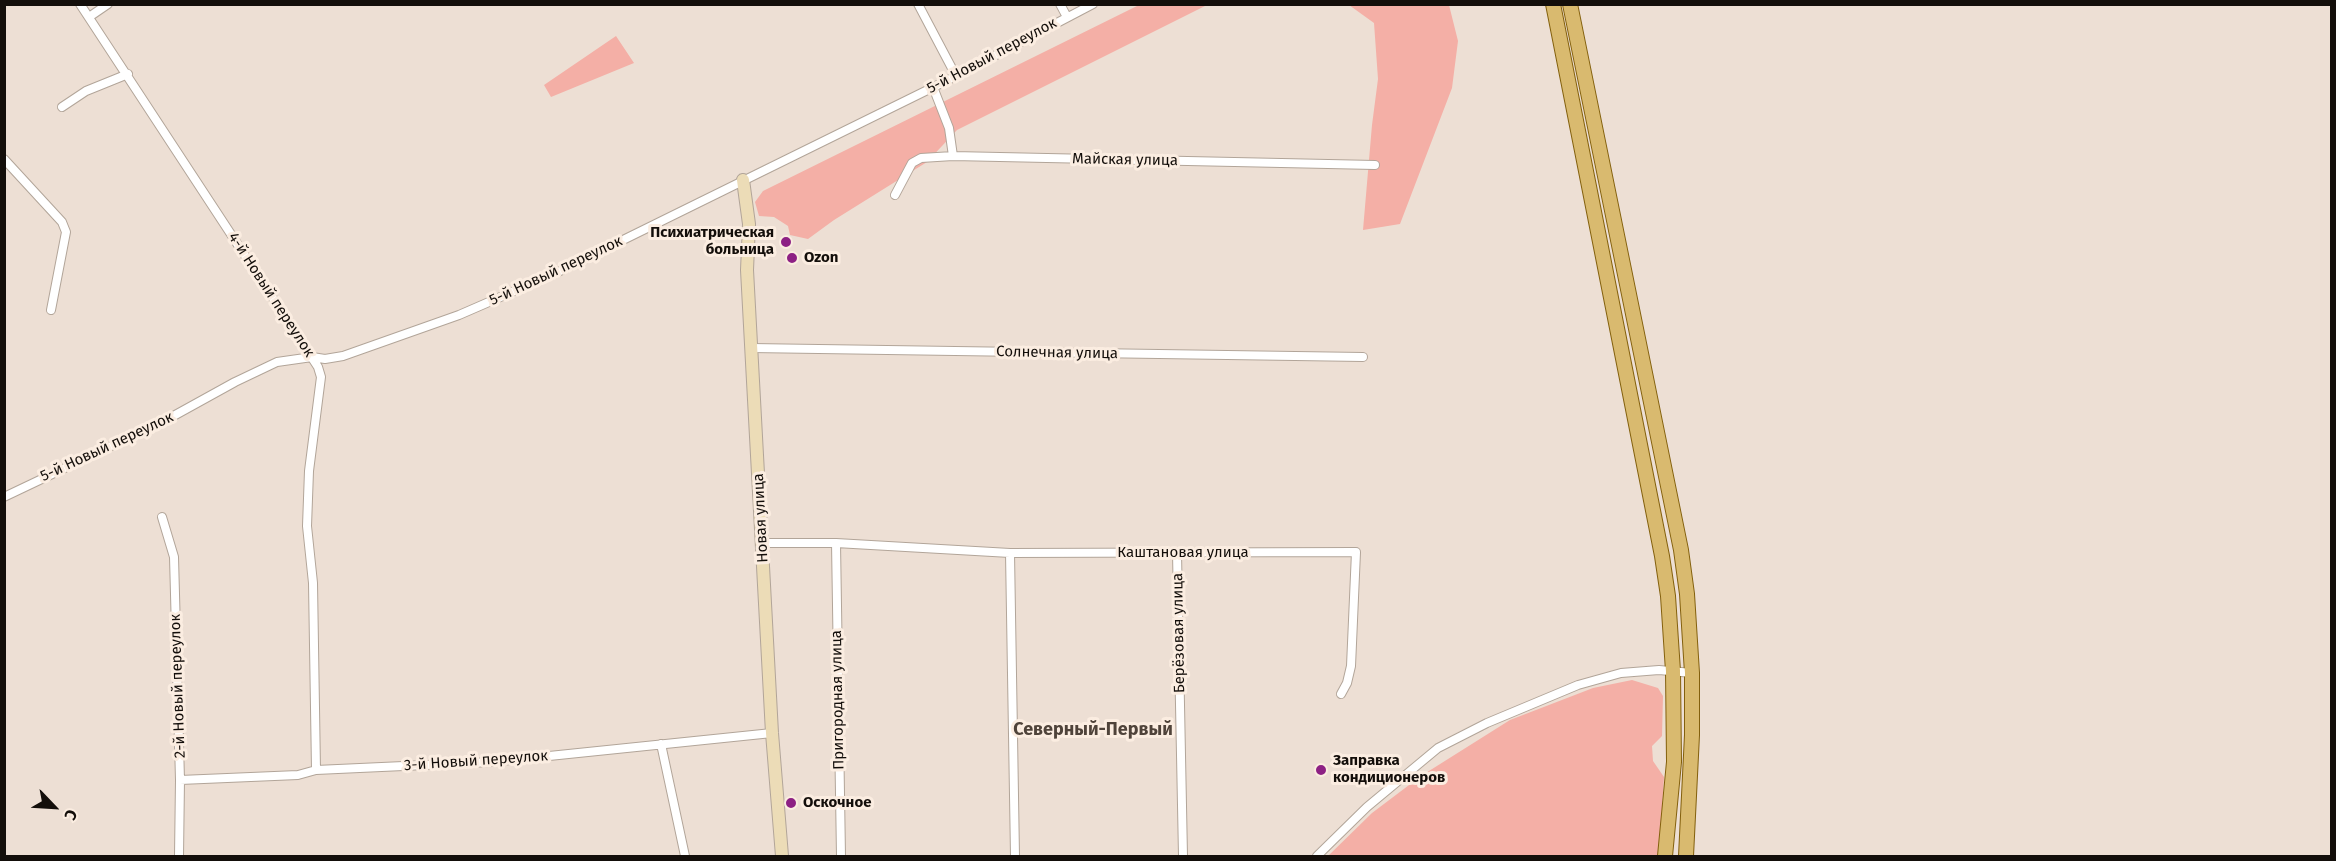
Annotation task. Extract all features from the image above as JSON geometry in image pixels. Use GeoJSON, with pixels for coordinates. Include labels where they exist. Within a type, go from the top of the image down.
{"type":"FeatureCollection","features":[{"type":"Feature","properties":{"kind":"main road"},"geometry":{"type":"LineString","coordinates":[[1553,4],[1668,596],[1673,670],[1674,762],[1665,856]]}},
{"type":"Feature","properties":{"kind":"main road"},"geometry":{"type":"LineString","coordinates":[[1570,4],[1681,550],[1687,594],[1692,673],[1692,735],[1686,856]]}},
{"type":"Feature","properties":{"kind":"street","name":"4-й Новый переулок"},"geometry":{"type":"LineString","coordinates":[[80,4],[318,367],[321,377],[309,471],[307,526],[313,583],[316,770]]}},
{"type":"Feature","properties":{"kind":"street"},"geometry":{"type":"LineString","coordinates":[[89,17],[108,4]]}},
{"type":"Feature","properties":{"kind":"street"},"geometry":{"type":"LineString","coordinates":[[918,4],[956,76]]}},
{"type":"Feature","properties":{"kind":"street"},"geometry":{"type":"LineString","coordinates":[[1060,4],[1067,17]]}},
{"type":"Feature","properties":{"kind":"street","name":"5-й Новый переулок"},"geometry":{"type":"LineString","coordinates":[[4,496],[168,419],[277,362],[312,357],[325,359],[343,356],[459,315],[558,272],[956,76],[1093,4]]}},
{"type":"Feature","properties":{"kind":"street"},"geometry":{"type":"LineString","coordinates":[[62,106],[86,91],[128,74]]}},
{"type":"Feature","properties":{"kind":"street"},"geometry":{"type":"LineString","coordinates":[[933,87],[949,128],[953,156]]}},
{"type":"Feature","properties":{"kind":"street","name":"Майская улица"},"geometry":{"type":"LineString","coordinates":[[895,195],[912,163],[921,158],[953,156],[1375,165]]}},
{"type":"Feature","properties":{"kind":"street"},"geometry":{"type":"LineString","coordinates":[[4,159],[62,222],[66,232],[51,310]]}},
{"type":"Feature","properties":{"kind":"street","name":"Новая улица"},"geometry":{"type":"LineString","coordinates":[[743,180],[749,224],[747,270],[772,733],[782,856]]}},
{"type":"Feature","properties":{"kind":"street","name":"Солнечная улица"},"geometry":{"type":"LineString","coordinates":[[752,348],[1363,357]]}},
{"type":"Feature","properties":{"kind":"street","name":"2-й Новый переулок"},"geometry":{"type":"LineString","coordinates":[[162,517],[174,557],[180,780],[179,856]]}},
{"type":"Feature","properties":{"kind":"street","name":"Каштановая улица"},"geometry":{"type":"LineString","coordinates":[[763,543],[836,543],[1010,553],[1356,552],[1351,666],[1347,684],[1341,694]]}},
{"type":"Feature","properties":{"kind":"street","name":"Пригородная улица"},"geometry":{"type":"LineString","coordinates":[[836,543],[841,856]]}},
{"type":"Feature","properties":{"kind":"street"},"geometry":{"type":"LineString","coordinates":[[1010,553],[1016,856]]}},
{"type":"Feature","properties":{"kind":"street","name":"Берёзовая улица"},"geometry":{"type":"LineString","coordinates":[[1177,553],[1183,856]]}},
{"type":"Feature","properties":{"kind":"street"},"geometry":{"type":"LineString","coordinates":[[1317,856],[1367,807],[1438,748],[1487,723],[1578,685],[1621,673],[1673,670],[1692,673]]}},
{"type":"Feature","properties":{"kind":"street","name":"3-й Новый переулок"},"geometry":{"type":"LineString","coordinates":[[180,780],[298,775],[316,770],[492,762],[772,733]]}},
{"type":"Feature","properties":{"kind":"street"},"geometry":{"type":"LineString","coordinates":[[661,744],[685,856]]}},
{"type":"Feature","properties":{"kind":"shaded area"},"geometry":{"type":"Polygon","coordinates":[[[1139,5],[1207,5],[957,130],[927,162],[834,220],[808,239],[790,235],[788,226],[774,217],[759,216],[755,202],[763,191],[1139,5]]]}},
{"type":"Feature","properties":{"kind":"shaded area"},"geometry":{"type":"Polygon","coordinates":[[[1349,5],[1449,5],[1458,41],[1452,88],[1400,224],[1363,230],[1378,79],[1374,23],[1349,5]]]}},
{"type":"Feature","properties":{"kind":"shaded area"},"geometry":{"type":"Polygon","coordinates":[[[616,36],[634,63],[551,97],[544,85],[616,36]]]}},
{"type":"Feature","properties":{"kind":"shaded area"},"geometry":{"type":"Polygon","coordinates":[[[1632,680],[1658,688],[1663,696],[1662,736],[1652,746],[1653,761],[1664,777],[1659,856],[1328,856],[1372,813],[1421,776],[1510,720],[1593,688],[1632,680]]]}},
{"type":"Feature","properties":{"kind":"place","name":"Психиатрическая больница"},"geometry":{"type":"Point","coordinates":[786,242]}},
{"type":"Feature","properties":{"kind":"place","name":"Ozon"},"geometry":{"type":"Point","coordinates":[792,258]}},
{"type":"Feature","properties":{"kind":"place","name":"Заправка кондиционеров"},"geometry":{"type":"Point","coordinates":[1321,770]}},
{"type":"Feature","properties":{"kind":"place","name":"Оскочное"},"geometry":{"type":"Point","coordinates":[791,803]}},
{"type":"Feature","properties":{"kind":"district","name":"Северный-Первый"},"geometry":{"type":"Point","coordinates":[1093,730]}}]}
